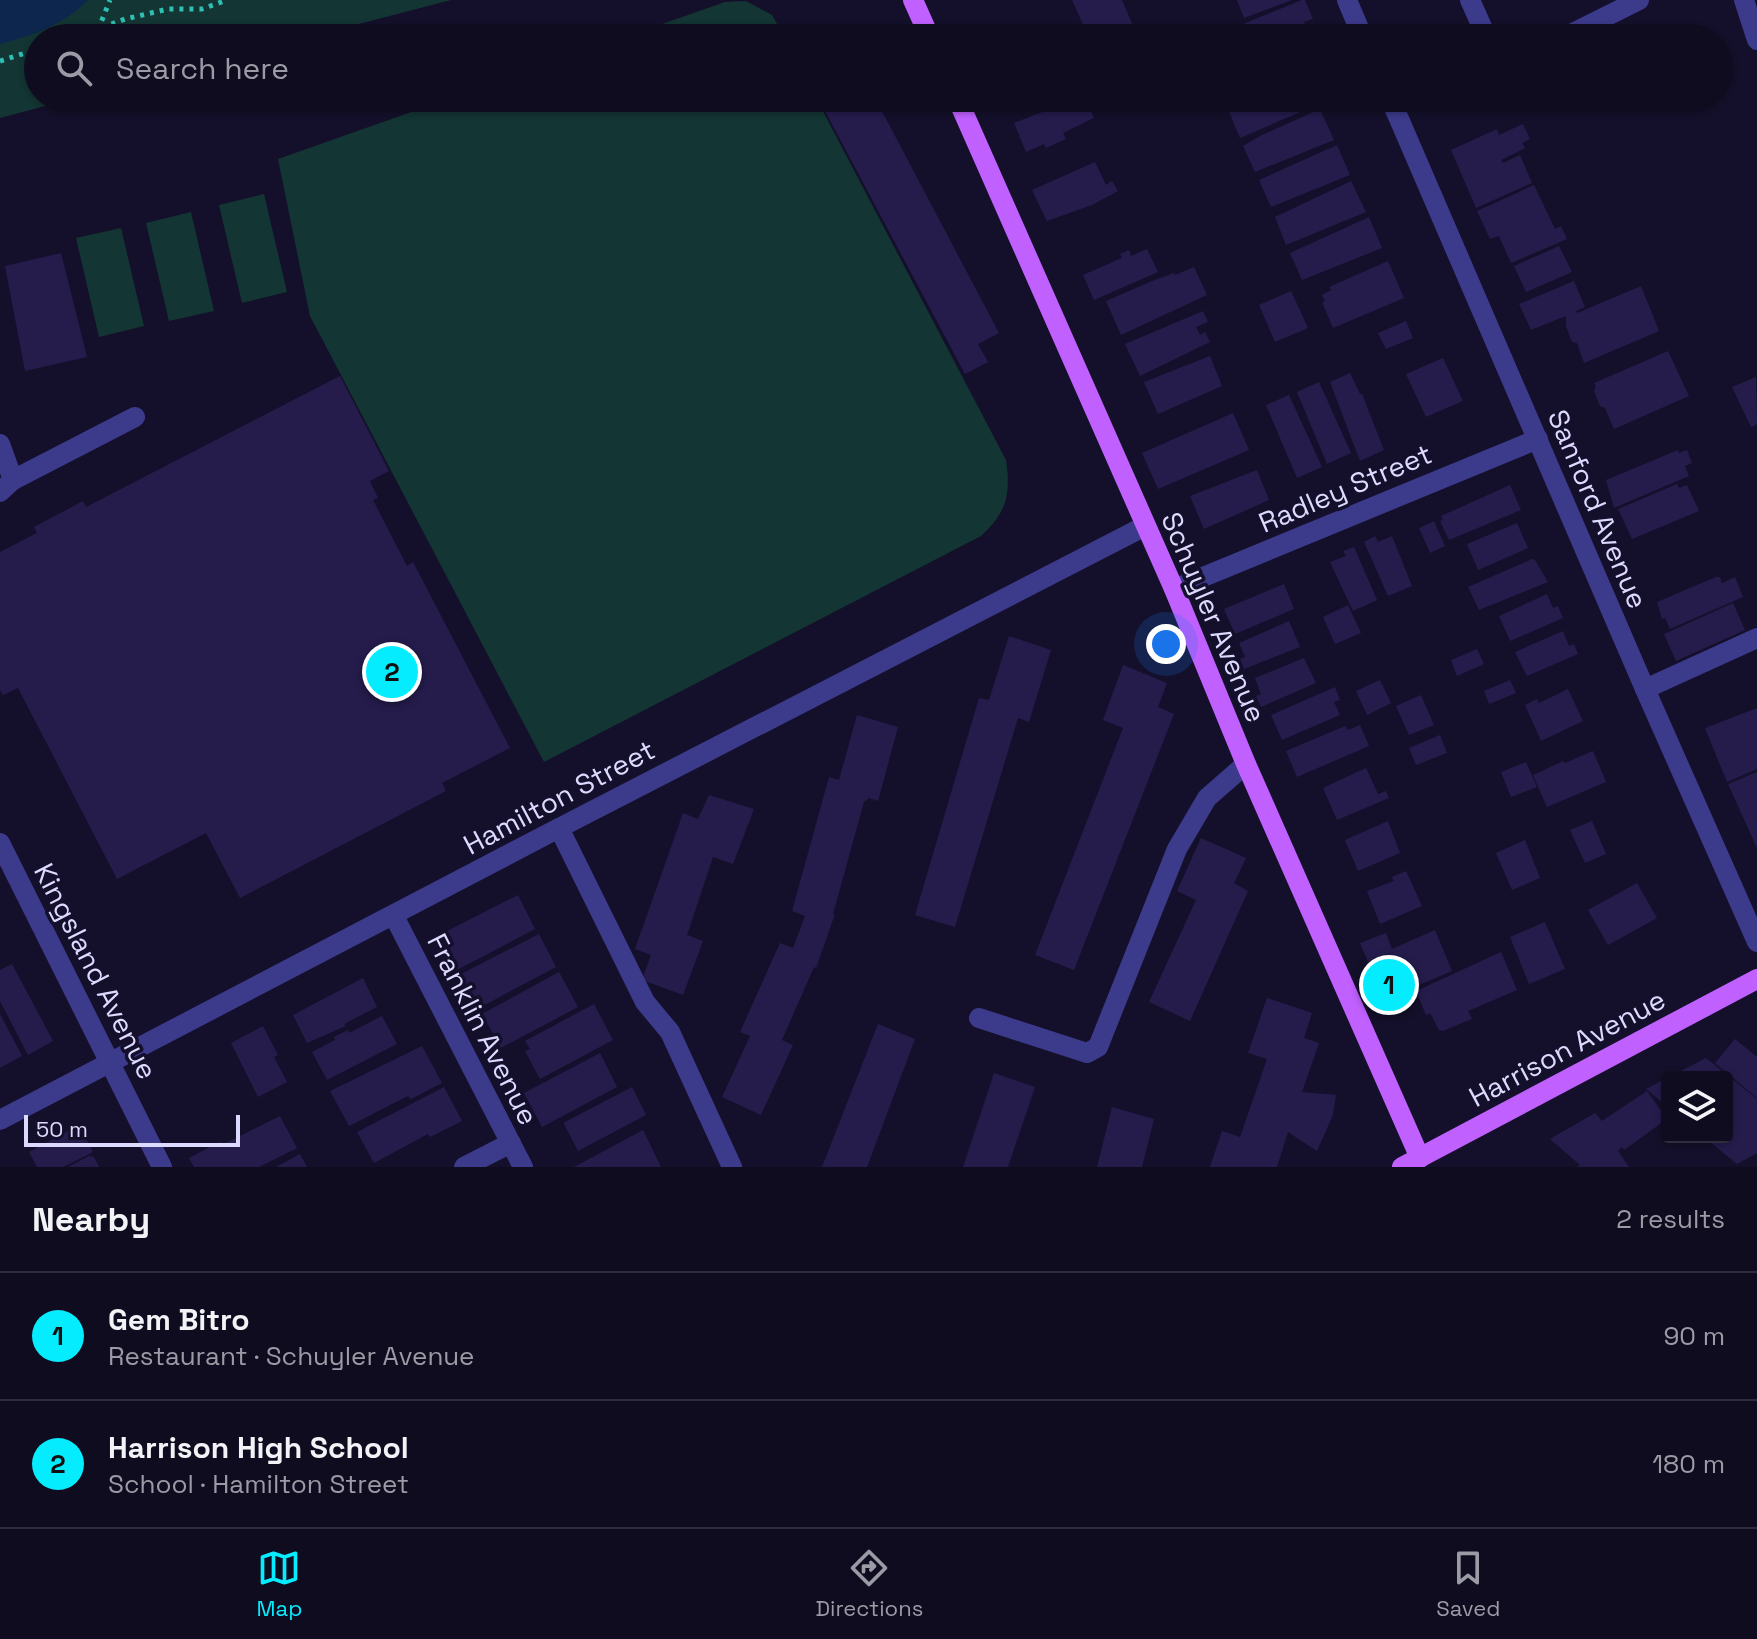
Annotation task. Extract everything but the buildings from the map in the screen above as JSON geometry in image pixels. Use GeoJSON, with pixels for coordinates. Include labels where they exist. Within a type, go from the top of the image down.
{"type":"FeatureCollection","features":[{"type":"Feature","properties":{"kind":"main road"},"geometry":{"type":"LineString","coordinates":[[913,0],[924,24]]}},
{"type":"Feature","properties":{"kind":"main road","name":"Schuyler Avenue"},"geometry":{"type":"LineString","coordinates":[[963,112],[1174,589],[1411,1162]]}},
{"type":"Feature","properties":{"kind":"main road","name":"Harrison Avenue"},"geometry":{"type":"LineString","coordinates":[[1411,1162],[1757,979]]}},
{"type":"Feature","properties":{"kind":"street"},"geometry":{"type":"LineString","coordinates":[[1347,0],[1357,24]]}},
{"type":"Feature","properties":{"kind":"street"},"geometry":{"type":"LineString","coordinates":[[1470,0],[1481,24]]}},
{"type":"Feature","properties":{"kind":"street"},"geometry":{"type":"LineString","coordinates":[[1591,24],[1639,0]]}},
{"type":"Feature","properties":{"kind":"street"},"geometry":{"type":"LineString","coordinates":[[1744,0],[1757,40]]}},
{"type":"Feature","properties":{"kind":"street","name":"Sanford Avenue"},"geometry":{"type":"LineString","coordinates":[[1396,112],[1757,942]]}},
{"type":"Feature","properties":{"kind":"street"},"geometry":{"type":"LineString","coordinates":[[0,444],[6,486],[135,417]]}},
{"type":"Feature","properties":{"kind":"street","name":"Radley Street"},"geometry":{"type":"LineString","coordinates":[[1174,589],[1538,439]]}},
{"type":"Feature","properties":{"kind":"street","name":"Hamilton Street"},"geometry":{"type":"LineString","coordinates":[[0,1120],[1145,526]]}},
{"type":"Feature","properties":{"kind":"street"},"geometry":{"type":"LineString","coordinates":[[1645,689],[1757,638]]}},
{"type":"Feature","properties":{"kind":"street"},"geometry":{"type":"LineString","coordinates":[[979,1018],[1087,1053],[1098,1047],[1177,849],[1207,798],[1246,764]]}},
{"type":"Feature","properties":{"kind":"street"},"geometry":{"type":"LineString","coordinates":[[559,828],[645,1002],[670,1032],[732,1167]]}},
{"type":"Feature","properties":{"kind":"street","name":"Kingsland Avenue"},"geometry":{"type":"LineString","coordinates":[[0,843],[162,1167]]}},
{"type":"Feature","properties":{"kind":"street","name":"Franklin Avenue"},"geometry":{"type":"LineString","coordinates":[[394,916],[523,1167]]}},
{"type":"Feature","properties":{"kind":"street"},"geometry":{"type":"LineString","coordinates":[[464,1167],[511,1143]]}},
{"type":"Feature","properties":{"kind":"path"},"geometry":{"type":"LineString","coordinates":[[100,24],[110,0]]}},
{"type":"Feature","properties":{"kind":"path"},"geometry":{"type":"LineString","coordinates":[[117,24],[168,9],[202,9],[227,0]]}},
{"type":"Feature","properties":{"kind":"path"},"geometry":{"type":"LineString","coordinates":[[0,61],[24,53]]}},
{"type":"Feature","properties":{"kind":"green space"},"geometry":{"type":"Polygon","coordinates":[[[0,0],[451,0],[359,24],[24,24],[24,112],[0,118],[0,0]]]}},
{"type":"Feature","properties":{"kind":"green space"},"geometry":{"type":"Polygon","coordinates":[[[746,1],[772,15],[777,24],[662,24],[725,2],[746,1]]]}},
{"type":"Feature","properties":{"kind":"green space"},"geometry":{"type":"Polygon","coordinates":[[[411,112],[823,112],[1006,460],[1008,483],[1002,510],[981,536],[544,762],[310,316],[278,159],[411,112]]]}},
{"type":"Feature","properties":{"kind":"green space"},"geometry":{"type":"Polygon","coordinates":[[[264,194],[287,292],[242,303],[219,205],[264,194]]]}},
{"type":"Feature","properties":{"kind":"green space"},"geometry":{"type":"Polygon","coordinates":[[[191,212],[214,311],[169,321],[146,223],[191,212]]]}},
{"type":"Feature","properties":{"kind":"green space"},"geometry":{"type":"Polygon","coordinates":[[[121,228],[144,326],[99,337],[76,238],[121,228]]]}},
{"type":"Feature","properties":{"kind":"water"},"geometry":{"type":"Polygon","coordinates":[[[0,0],[88,0],[54,24],[24,24],[24,37],[0,44],[0,0]]]}},
{"type":"Feature","properties":{"kind":"place","name":"Harrison High School"},"geometry":{"type":"Point","coordinates":[392,672]}},
{"type":"Feature","properties":{"kind":"place","name":"Gem Bitro"},"geometry":{"type":"Point","coordinates":[1389,985]}}]}
